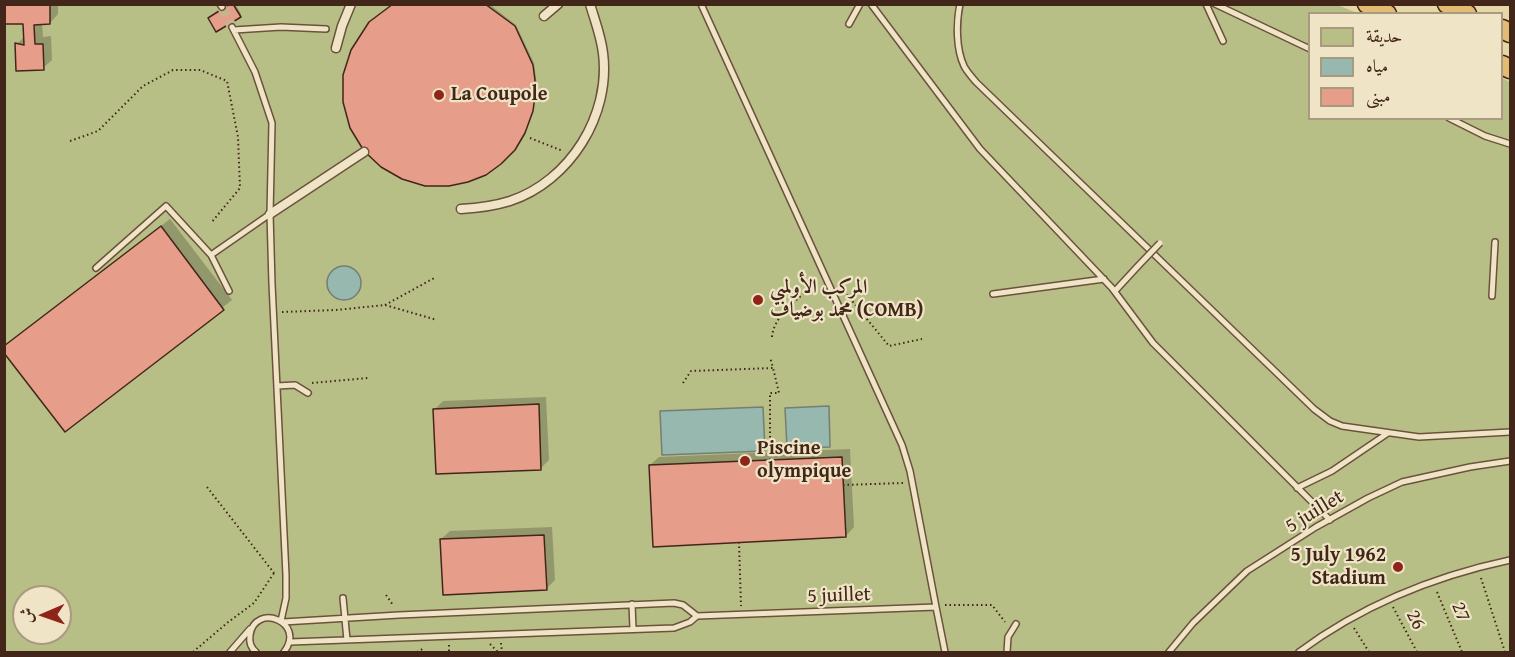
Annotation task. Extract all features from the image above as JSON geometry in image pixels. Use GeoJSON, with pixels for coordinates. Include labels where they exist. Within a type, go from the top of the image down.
{"type":"FeatureCollection","features":[{"type":"Feature","properties":{"kind":"highway"},"geometry":{"type":"LineString","coordinates":[[1368,4],[1383,12]]}},
{"type":"Feature","properties":{"kind":"highway"},"geometry":{"type":"LineString","coordinates":[[1447,4],[1463,12]]}},
{"type":"Feature","properties":{"kind":"street"},"geometry":{"type":"LineString","coordinates":[[336,48],[351,4]]}},
{"type":"Feature","properties":{"kind":"street"},"geometry":{"type":"LineString","coordinates":[[543,16],[558,4]]}},
{"type":"Feature","properties":{"kind":"street"},"geometry":{"type":"LineString","coordinates":[[461,209],[487,207],[512,201],[527,193],[556,174],[574,155],[588,133],[598,108],[603,81],[603,54],[590,4]]}},
{"type":"Feature","properties":{"kind":"street"},"geometry":{"type":"LineString","coordinates":[[270,214],[364,152]]}},
{"type":"Feature","properties":{"kind":"lane"},"geometry":{"type":"LineString","coordinates":[[701,4],[902,445],[912,483],[945,652]]}},
{"type":"Feature","properties":{"kind":"lane"},"geometry":{"type":"LineString","coordinates":[[849,24],[860,4]]}},
{"type":"Feature","properties":{"kind":"lane"},"geometry":{"type":"LineString","coordinates":[[960,4],[959,48],[964,66],[976,82],[1314,409],[1330,421],[1342,426],[1419,437],[1510,432]]}},
{"type":"Feature","properties":{"kind":"lane"},"geometry":{"type":"LineString","coordinates":[[1206,4],[1223,41]]}},
{"type":"Feature","properties":{"kind":"lane"},"geometry":{"type":"LineString","coordinates":[[1215,4],[1308,47]]}},
{"type":"Feature","properties":{"kind":"lane"},"geometry":{"type":"LineString","coordinates":[[872,6],[980,149],[1115,291],[1153,343],[1330,520]]}},
{"type":"Feature","properties":{"kind":"lane"},"geometry":{"type":"LineString","coordinates":[[282,622],[286,598],[286,575],[273,312],[270,214],[272,123],[255,72],[233,28],[326,29]]}},
{"type":"Feature","properties":{"kind":"lane"},"geometry":{"type":"LineString","coordinates":[[1453,120],[1485,136],[1510,144]]}},
{"type":"Feature","properties":{"kind":"lane"},"geometry":{"type":"LineString","coordinates":[[96,268],[166,206],[211,255],[229,291]]}},
{"type":"Feature","properties":{"kind":"lane"},"geometry":{"type":"LineString","coordinates":[[211,255],[270,214]]}},
{"type":"Feature","properties":{"kind":"lane"},"geometry":{"type":"LineString","coordinates":[[1492,296],[1495,242]]}},
{"type":"Feature","properties":{"kind":"lane"},"geometry":{"type":"LineString","coordinates":[[1115,291],[1160,243]]}},
{"type":"Feature","properties":{"kind":"lane"},"geometry":{"type":"LineString","coordinates":[[993,294],[1104,279]]}},
{"type":"Feature","properties":{"kind":"lane"},"geometry":{"type":"LineString","coordinates":[[277,386],[295,385],[308,393]]}},
{"type":"Feature","properties":{"kind":"lane"},"geometry":{"type":"LineString","coordinates":[[1297,488],[1332,471],[1389,432]]}},
{"type":"Feature","properties":{"kind":"lane","name":"5 juillet"},"geometry":{"type":"LineString","coordinates":[[1169,652],[1193,623],[1247,571],[1316,527],[1402,482],[1510,461]]}},
{"type":"Feature","properties":{"kind":"lane"},"geometry":{"type":"LineString","coordinates":[[1299,652],[1389,599],[1432,581],[1477,567],[1510,560]]}},
{"type":"Feature","properties":{"kind":"lane"},"geometry":{"type":"LineString","coordinates":[[343,598],[347,640]]}},
{"type":"Feature","properties":{"kind":"lane"},"geometry":{"type":"LineString","coordinates":[[282,622],[674,603],[683,605],[697,616],[690,622],[674,628],[290,642]]}},
{"type":"Feature","properties":{"kind":"lane"},"geometry":{"type":"LineString","coordinates":[[632,604],[633,629]]}},
{"type":"Feature","properties":{"kind":"lane","name":"5 juillet"},"geometry":{"type":"LineString","coordinates":[[697,616],[936,607]]}},
{"type":"Feature","properties":{"kind":"lane"},"geometry":{"type":"LineString","coordinates":[[230,652],[254,626],[266,618],[274,618],[282,622],[289,631],[290,642],[284,652]]}},
{"type":"Feature","properties":{"kind":"lane"},"geometry":{"type":"LineString","coordinates":[[254,626],[250,633],[250,641],[256,652]]}},
{"type":"Feature","properties":{"kind":"lane"},"geometry":{"type":"LineString","coordinates":[[1007,652],[1008,637],[1013,627]]}},
{"type":"Feature","properties":{"kind":"path"},"geometry":{"type":"LineString","coordinates":[[70,141],[98,131],[143,86],[173,70],[200,70],[227,81],[238,136],[240,188],[211,223]]}},
{"type":"Feature","properties":{"kind":"path"},"geometry":{"type":"LineString","coordinates":[[530,138],[574,155]]}},
{"type":"Feature","properties":{"kind":"path"},"geometry":{"type":"LineString","coordinates":[[772,337],[774,327],[780,317],[825,275]]}},
{"type":"Feature","properties":{"kind":"path"},"geometry":{"type":"LineString","coordinates":[[385,305],[436,278]]}},
{"type":"Feature","properties":{"kind":"path"},"geometry":{"type":"LineString","coordinates":[[839,286],[889,346],[922,339]]}},
{"type":"Feature","properties":{"kind":"path"},"geometry":{"type":"LineString","coordinates":[[273,312],[336,310],[385,305],[437,320]]}},
{"type":"Feature","properties":{"kind":"path"},"geometry":{"type":"LineString","coordinates":[[770,357],[779,393],[770,393],[771,460]]}},
{"type":"Feature","properties":{"kind":"path"},"geometry":{"type":"LineString","coordinates":[[683,383],[691,371],[773,368]]}},
{"type":"Feature","properties":{"kind":"path"},"geometry":{"type":"LineString","coordinates":[[295,385],[368,378]]}},
{"type":"Feature","properties":{"kind":"path"},"geometry":{"type":"LineString","coordinates":[[843,485],[912,483]]}},
{"type":"Feature","properties":{"kind":"path"},"geometry":{"type":"LineString","coordinates":[[207,488],[274,573],[286,575]]}},
{"type":"Feature","properties":{"kind":"path"},"geometry":{"type":"LineString","coordinates":[[739,542],[742,614]]}},
{"type":"Feature","properties":{"kind":"path"},"geometry":{"type":"LineString","coordinates":[[1477,567],[1505,652]]}},
{"type":"Feature","properties":{"kind":"path"},"geometry":{"type":"LineString","coordinates":[[193,652],[227,622],[254,603],[274,573]]}},
{"type":"Feature","properties":{"kind":"path","name":"27"},"geometry":{"type":"LineString","coordinates":[[1432,581],[1462,652]]}},
{"type":"Feature","properties":{"kind":"path","name":"26"},"geometry":{"type":"LineString","coordinates":[[1389,599],[1417,652]]}},
{"type":"Feature","properties":{"kind":"path"},"geometry":{"type":"LineString","coordinates":[[936,607],[949,604],[992,605],[1013,627]]}},
{"type":"Feature","properties":{"kind":"path"},"geometry":{"type":"LineString","coordinates":[[1350,620],[1369,652]]}},
{"type":"Feature","properties":{"kind":"green space","name":"المركب الأولمبي محمد بوضياف (COMB)"},"geometry":{"type":"Polygon","coordinates":[[[4,5],[1338,5],[1355,12],[1308,12],[1308,120],[1503,120],[1503,78],[1510,82],[1510,652],[5,652],[4,5]]]}},
{"type":"Feature","properties":{"kind":"water"},"geometry":{"type":"Polygon","coordinates":[[[344,266],[356,271],[361,283],[356,295],[344,300],[332,295],[327,283],[332,271],[344,266]]]}},
{"type":"Feature","properties":{"kind":"water"},"geometry":{"type":"Polygon","coordinates":[[[829,406],[830,447],[787,448],[785,408],[829,406]]]}},
{"type":"Feature","properties":{"kind":"water"},"geometry":{"type":"Polygon","coordinates":[[[763,407],[765,451],[662,455],[660,411],[763,407]]]}},
{"type":"Feature","properties":{"kind":"building"},"geometry":{"type":"Polygon","coordinates":[[[4,4],[50,4],[50,24],[34,25],[35,44],[43,44],[44,70],[16,71],[15,43],[24,45],[23,24],[4,24],[4,4]]]}},
{"type":"Feature","properties":{"kind":"building"},"geometry":{"type":"Polygon","coordinates":[[[233,4],[241,17],[216,32],[208,18],[233,4]]]}},
{"type":"Feature","properties":{"kind":"building","name":"La Coupole"},"geometry":{"type":"Polygon","coordinates":[[[393,4],[485,4],[515,26],[533,65],[536,88],[533,111],[525,133],[515,150],[486,175],[449,186],[425,186],[402,179],[381,167],[364,151],[350,128],[343,102],[343,75],[351,50],[369,22],[393,4]]]}},
{"type":"Feature","properties":{"kind":"building"},"geometry":{"type":"Polygon","coordinates":[[[161,226],[224,310],[65,432],[4,353],[4,346],[161,226]]]}},
{"type":"Feature","properties":{"kind":"building"},"geometry":{"type":"Polygon","coordinates":[[[539,404],[541,470],[436,474],[433,409],[539,404]]]}},
{"type":"Feature","properties":{"kind":"building"},"geometry":{"type":"Polygon","coordinates":[[[842,457],[846,537],[653,547],[649,465],[842,457]]]}},
{"type":"Feature","properties":{"kind":"building"},"geometry":{"type":"Polygon","coordinates":[[[544,535],[547,590],[443,595],[440,539],[544,535]]]}},
{"type":"Feature","properties":{"kind":"tunnel"},"geometry":{"type":"LineString","coordinates":[[222,7],[232,27]]}},
{"type":"Feature","properties":{"kind":"place","name":"La Coupole"},"geometry":{"type":"Point","coordinates":[439,95]}},
{"type":"Feature","properties":{"kind":"place","name":"المركب الأولمبي محمد بوضياف (COMB)"},"geometry":{"type":"Point","coordinates":[758,300]}},
{"type":"Feature","properties":{"kind":"place","name":"Piscine olympique"},"geometry":{"type":"Point","coordinates":[745,461]}},
{"type":"Feature","properties":{"kind":"place","name":"5 July 1962 Stadium"},"geometry":{"type":"Point","coordinates":[1398,567]}}]}
